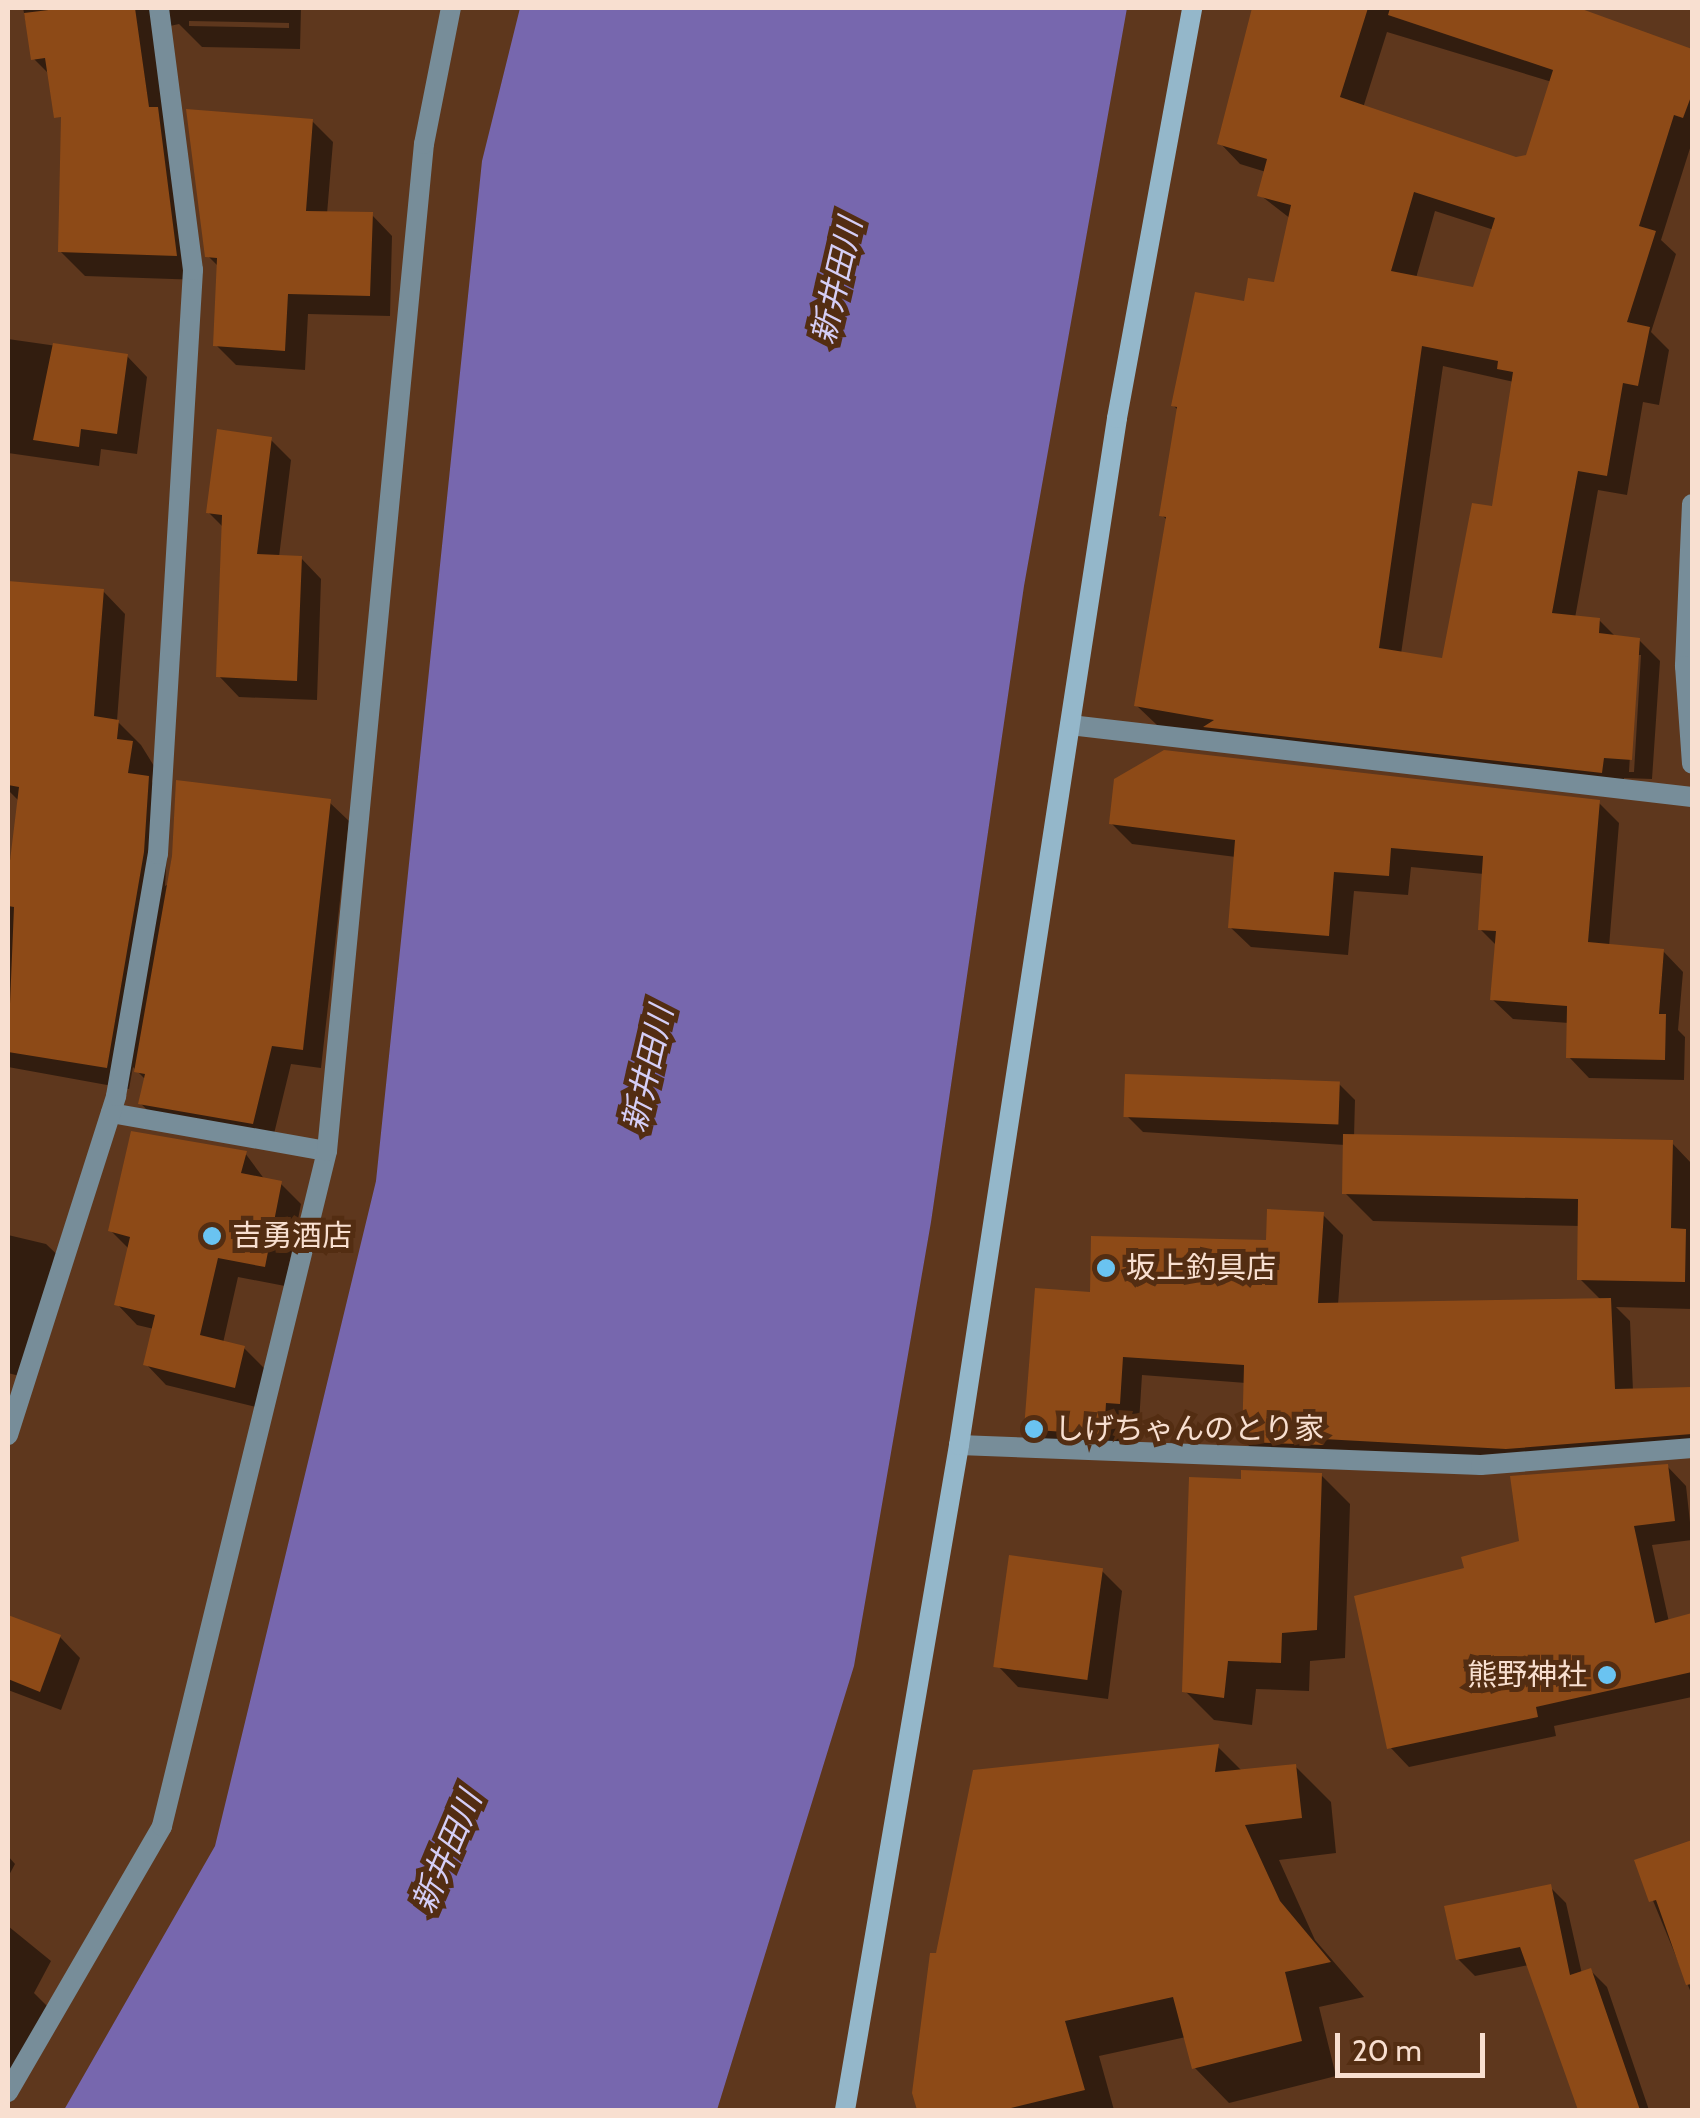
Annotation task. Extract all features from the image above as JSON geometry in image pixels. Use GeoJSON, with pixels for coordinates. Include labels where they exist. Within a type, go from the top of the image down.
{"type":"FeatureCollection","features":[{"type":"Feature","properties":{"kind":"street"},"geometry":{"type":"LineString","coordinates":[[8,1435],[111,1112],[158,854],[193,270],[158,8]]}},
{"type":"Feature","properties":{"kind":"street"},"geometry":{"type":"LineString","coordinates":[[8,2092],[162,1826],[326,1150],[424,144],[451,8]]}},
{"type":"Feature","properties":{"kind":"street"},"geometry":{"type":"LineString","coordinates":[[845,2110],[958,1446],[1117,418],[1192,8]]}},
{"type":"Feature","properties":{"kind":"street"},"geometry":{"type":"LineString","coordinates":[[1692,504],[1684,666],[1692,764]]}},
{"type":"Feature","properties":{"kind":"street"},"geometry":{"type":"LineString","coordinates":[[1070,725],[1692,796]]}},
{"type":"Feature","properties":{"kind":"street"},"geometry":{"type":"LineString","coordinates":[[111,1112],[326,1150]]}},
{"type":"Feature","properties":{"kind":"street"},"geometry":{"type":"LineString","coordinates":[[958,1446],[1481,1465],[1692,1448]]}},
{"type":"Feature","properties":{"kind":"water","name":"新井田川"},"geometry":{"type":"Polygon","coordinates":[[[520,8],[1127,8],[1024,586],[931,1222],[854,1666],[717,2110],[64,2110],[215,1846],[376,1181],[482,161],[520,8]]]}},
{"type":"Feature","properties":{"kind":"building"},"geometry":{"type":"Polygon","coordinates":[[[65,8],[135,8],[149,107],[158,107],[177,256],[58,252],[61,117],[54,118],[45,58],[31,60],[24,13],[65,8]]]}},
{"type":"Feature","properties":{"kind":"building"},"geometry":{"type":"Polygon","coordinates":[[[1252,8],[1368,8],[1340,97],[1516,157],[1526,155],[1553,70],[1388,15],[1390,8],[1579,8],[1692,49],[1692,94],[1683,118],[1674,115],[1639,226],[1656,231],[1627,322],[1650,327],[1638,386],[1623,383],[1607,476],[1578,471],[1552,613],[1600,618],[1599,633],[1640,638],[1632,760],[1604,758],[1602,773],[1203,727],[1214,720],[1134,706],[1166,517],[1159,516],[1177,407],[1171,406],[1195,292],[1244,301],[1248,278],[1274,282],[1291,205],[1257,196],[1267,159],[1217,144],[1252,8]],[[1414,192],[1391,271],[1473,287],[1495,218],[1414,192]],[[1422,346],[1379,648],[1442,658],[1472,503],[1492,506],[1513,372],[1497,369],[1498,361],[1422,346]]]}},
{"type":"Feature","properties":{"kind":"building"},"geometry":{"type":"Polygon","coordinates":[[[186,109],[313,119],[306,211],[373,212],[370,296],[288,294],[285,351],[213,346],[217,258],[205,257],[186,109]]]}},
{"type":"Feature","properties":{"kind":"building"},"geometry":{"type":"Polygon","coordinates":[[[53,343],[128,354],[117,434],[81,429],[79,447],[33,440],[53,343]]]}},
{"type":"Feature","properties":{"kind":"building"},"geometry":{"type":"Polygon","coordinates":[[[217,429],[272,437],[257,554],[302,556],[297,681],[216,677],[222,515],[206,513],[217,429]]]}},
{"type":"Feature","properties":{"kind":"building"},"geometry":{"type":"Polygon","coordinates":[[[8,581],[104,589],[94,716],[119,720],[117,739],[133,741],[128,773],[149,776],[144,852],[107,1068],[8,1052],[14,907],[8,906],[8,877],[19,787],[8,785],[8,581]]]}},
{"type":"Feature","properties":{"kind":"building"},"geometry":{"type":"Polygon","coordinates":[[[1164,750],[1600,800],[1588,942],[1664,949],[1659,1014],[1666,1014],[1665,1060],[1566,1058],[1567,1006],[1490,1000],[1496,931],[1478,930],[1483,856],[1391,848],[1389,876],[1334,872],[1329,936],[1228,928],[1235,840],[1109,824],[1114,779],[1164,750]]]}},
{"type":"Feature","properties":{"kind":"building"},"geometry":{"type":"Polygon","coordinates":[[[176,780],[331,799],[303,1050],[272,1046],[253,1124],[138,1104],[145,1074],[134,1072],[172,856],[176,780]]]}},
{"type":"Feature","properties":{"kind":"building"},"geometry":{"type":"Polygon","coordinates":[[[1125,1074],[1340,1082],[1338,1124],[1123,1117],[1125,1074]]]}},
{"type":"Feature","properties":{"kind":"building"},"geometry":{"type":"Polygon","coordinates":[[[131,1131],[247,1151],[241,1173],[282,1181],[265,1267],[218,1258],[200,1335],[245,1346],[235,1388],[143,1365],[155,1315],[114,1305],[130,1237],[108,1231],[131,1131]]]}},
{"type":"Feature","properties":{"kind":"building"},"geometry":{"type":"Polygon","coordinates":[[[1343,1134],[1673,1140],[1671,1228],[1686,1229],[1685,1282],[1577,1280],[1578,1199],[1342,1194],[1343,1134]]]}},
{"type":"Feature","properties":{"kind":"building"},"geometry":{"type":"Polygon","coordinates":[[[1267,1209],[1324,1212],[1318,1303],[1611,1298],[1615,1389],[1692,1387],[1692,1434],[1506,1449],[1323,1439],[1323,1445],[1242,1442],[1244,1365],[1123,1357],[1120,1404],[1106,1403],[1104,1435],[1024,1429],[1035,1288],[1090,1292],[1091,1236],[1266,1240],[1267,1209]]]}},
{"type":"Feature","properties":{"kind":"building"},"geometry":{"type":"Polygon","coordinates":[[[1668,1464],[1675,1521],[1634,1526],[1655,1623],[1692,1613],[1692,1672],[1536,1707],[1538,1717],[1387,1749],[1354,1596],[1464,1568],[1461,1557],[1519,1541],[1510,1476],[1668,1464]]]}},
{"type":"Feature","properties":{"kind":"building"},"geometry":{"type":"Polygon","coordinates":[[[1241,1470],[1322,1473],[1317,1630],[1282,1633],[1281,1663],[1228,1661],[1224,1698],[1182,1692],[1189,1477],[1241,1479],[1241,1470]]]}},
{"type":"Feature","properties":{"kind":"building"},"geometry":{"type":"Polygon","coordinates":[[[1009,1555],[1103,1568],[1087,1680],[993,1667],[1009,1555]]]}},
{"type":"Feature","properties":{"kind":"building"},"geometry":{"type":"Polygon","coordinates":[[[8,1615],[61,1635],[40,1692],[8,1679],[8,1615]]]}},
{"type":"Feature","properties":{"kind":"building"},"geometry":{"type":"Polygon","coordinates":[[[1219,1744],[1215,1772],[1296,1764],[1302,1818],[1245,1825],[1280,1901],[1331,1962],[1285,1972],[1302,2041],[1192,2069],[1173,1997],[1065,2021],[1085,2090],[1003,2110],[917,2110],[912,2093],[930,1953],[936,1953],[973,1770],[1219,1744]]]}},
{"type":"Feature","properties":{"kind":"building"},"geometry":{"type":"Polygon","coordinates":[[[1692,1840],[1692,1984],[1686,1985],[1656,1900],[1649,1902],[1634,1860],[1692,1840]]]}},
{"type":"Feature","properties":{"kind":"building"},"geometry":{"type":"Polygon","coordinates":[[[1551,1884],[1570,1975],[1591,1968],[1640,2110],[1578,2110],[1520,1947],[1456,1960],[1444,1906],[1551,1884]]]}},
{"type":"Feature","properties":{"kind":"place","name":"吉勇酒店"},"geometry":{"type":"Point","coordinates":[212,1236]}},
{"type":"Feature","properties":{"kind":"place","name":"坂上釣具店"},"geometry":{"type":"Point","coordinates":[1106,1268]}},
{"type":"Feature","properties":{"kind":"place","name":"しげちゃんのとり家"},"geometry":{"type":"Point","coordinates":[1034,1429]}},
{"type":"Feature","properties":{"kind":"place","name":"熊野神社"},"geometry":{"type":"Point","coordinates":[1607,1675]}}]}
